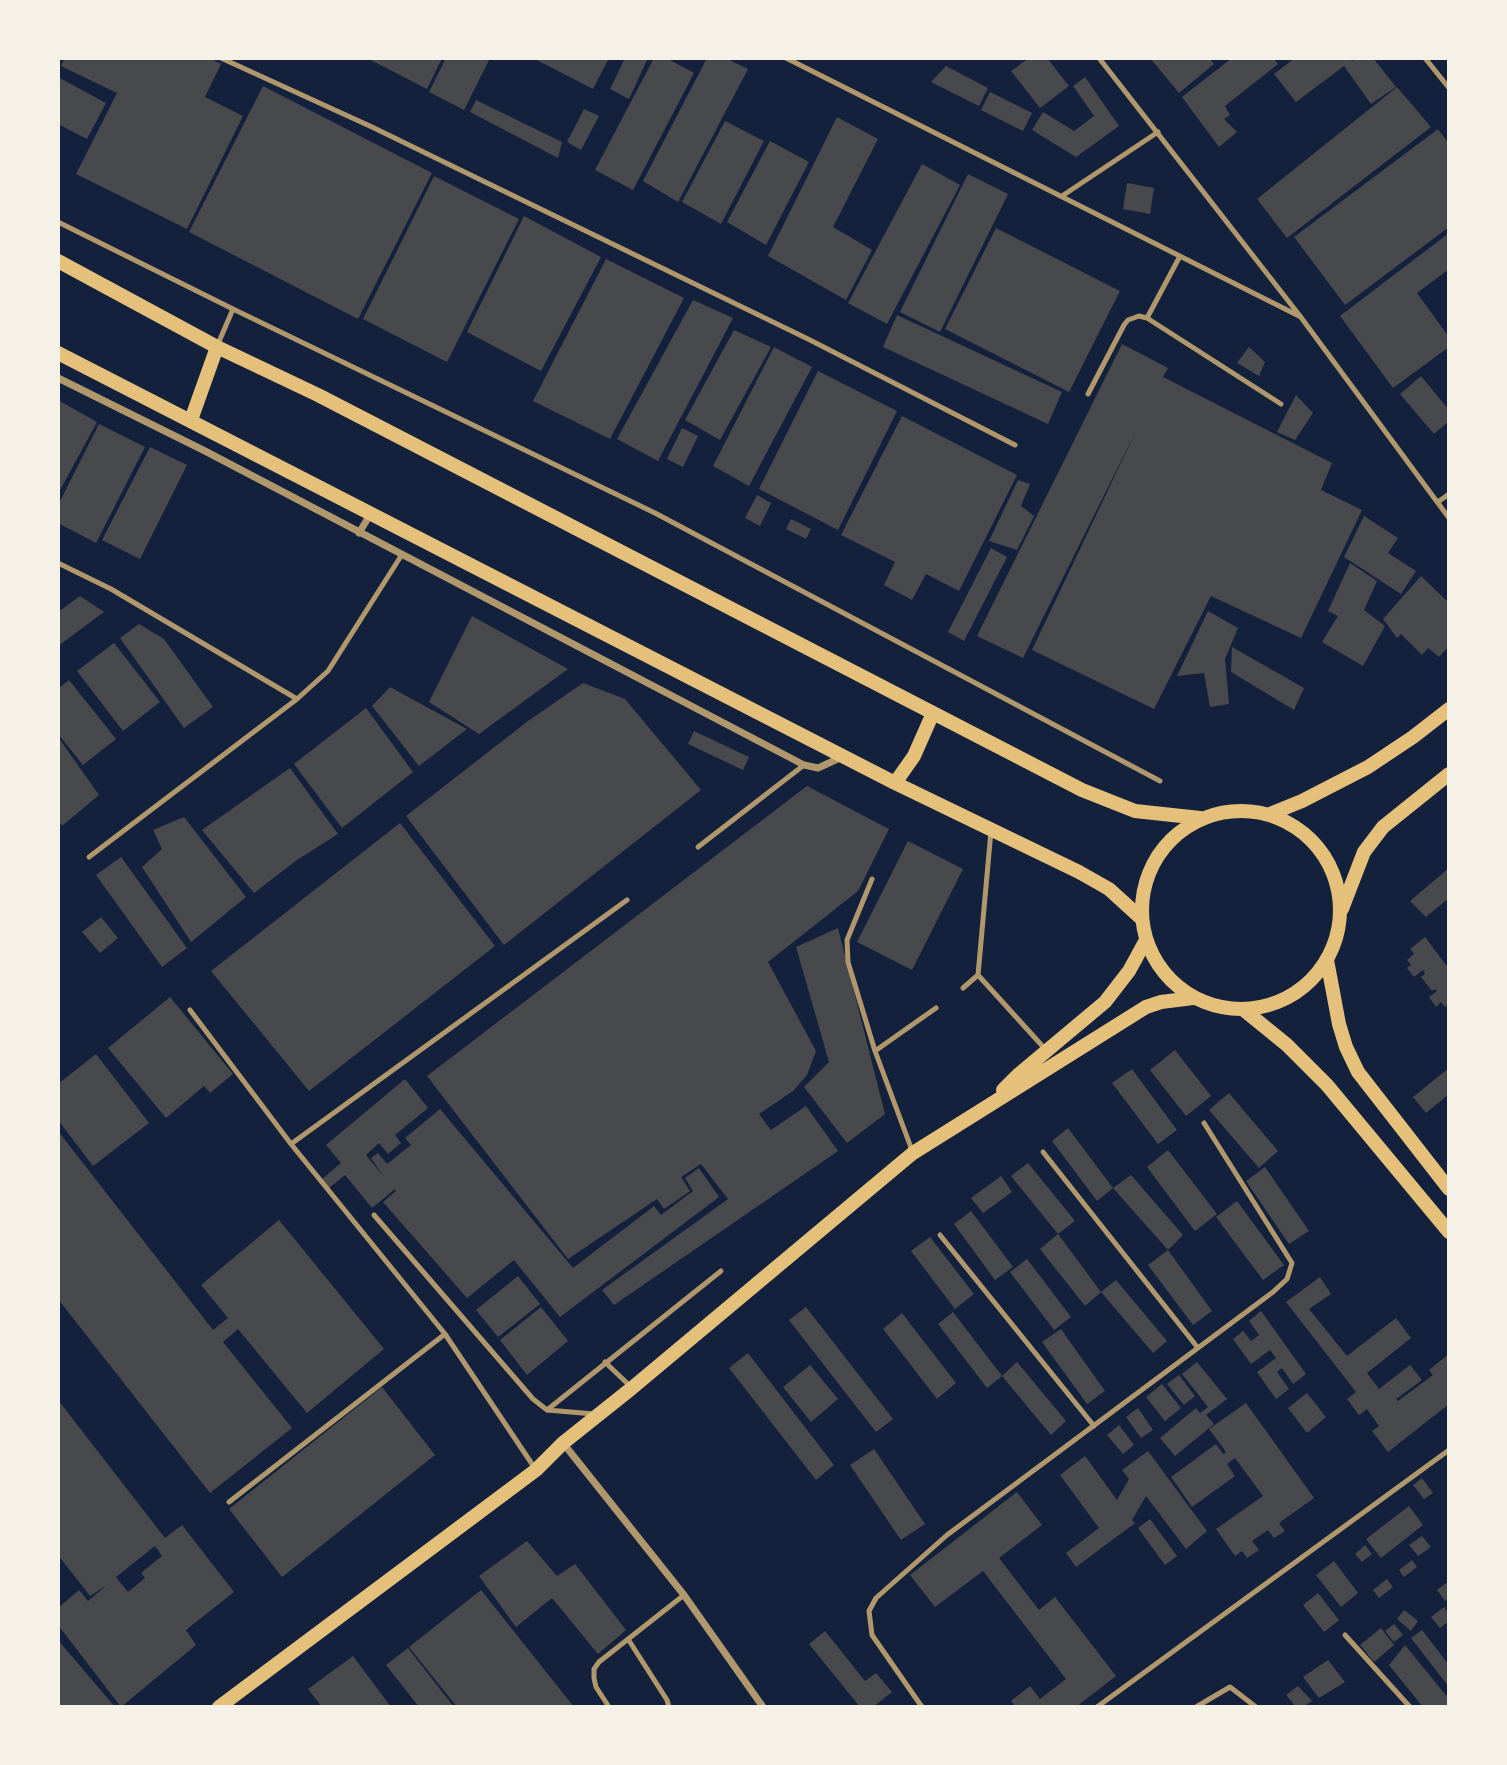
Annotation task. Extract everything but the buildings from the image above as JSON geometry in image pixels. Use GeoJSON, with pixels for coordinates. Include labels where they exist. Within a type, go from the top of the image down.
{"type":"FeatureCollection","features":[{"type":"Feature","properties":{"kind":"main road"},"geometry":{"type":"LineString","coordinates":[[58,261],[217,347],[318,395],[1082,790],[1135,811],[1200,818]]}},
{"type":"Feature","properties":{"kind":"main road"},"geometry":{"type":"LineString","coordinates":[[191,421],[217,347]]}},
{"type":"Feature","properties":{"kind":"main road"},"geometry":{"type":"LineString","coordinates":[[58,353],[895,783],[1109,888],[1142,919]]}},
{"type":"Feature","properties":{"kind":"main road"},"geometry":{"type":"LineString","coordinates":[[1270,814],[1368,767],[1449,709]]}},
{"type":"Feature","properties":{"kind":"main road"},"geometry":{"type":"LineString","coordinates":[[895,783],[914,756],[933,713]]}},
{"type":"Feature","properties":{"kind":"main road"},"geometry":{"type":"LineString","coordinates":[[1340,915],[1364,852],[1383,827],[1449,774]]}},
{"type":"Feature","properties":{"kind":"main road"},"geometry":{"type":"LineString","coordinates":[[1235,809],[1270,814],[1294,825],[1314,842],[1329,863],[1338,888],[1340,915],[1337,936],[1327,960],[1312,980],[1292,996],[1269,1006],[1244,1010],[1218,1007],[1193,998],[1173,983],[1157,963],[1146,940],[1142,919],[1142,894],[1149,870],[1161,848],[1179,831],[1200,818],[1235,809]]}},
{"type":"Feature","properties":{"kind":"main road"},"geometry":{"type":"LineString","coordinates":[[1053,1057],[1105,1002],[1129,971],[1146,940]]}},
{"type":"Feature","properties":{"kind":"main road"},"geometry":{"type":"LineString","coordinates":[[1327,960],[1339,1024],[1358,1072],[1449,1189]]}},
{"type":"Feature","properties":{"kind":"main road"},"geometry":{"type":"LineString","coordinates":[[226,1705],[536,1470],[563,1443],[913,1153],[990,1104],[1053,1057],[1146,1007],[1193,998]]}},
{"type":"Feature","properties":{"kind":"main road"},"geometry":{"type":"LineString","coordinates":[[1244,1010],[1287,1045],[1327,1085],[1449,1232]]}},
{"type":"Feature","properties":{"kind":"street"},"geometry":{"type":"LineString","coordinates":[[58,378],[804,765],[818,768],[844,755]]}},
{"type":"Feature","properties":{"kind":"street"},"geometry":{"type":"LineString","coordinates":[[359,533],[371,513]]}},
{"type":"Feature","properties":{"kind":"street"},"geometry":{"type":"LineString","coordinates":[[563,1443],[684,1595],[763,1707]]}},
{"type":"Feature","properties":{"kind":"lane"},"geometry":{"type":"LineString","coordinates":[[222,58],[372,127],[785,328],[1015,445]]}},
{"type":"Feature","properties":{"kind":"lane"},"geometry":{"type":"LineString","coordinates":[[786,58],[1300,316]]}},
{"type":"Feature","properties":{"kind":"lane"},"geometry":{"type":"LineString","coordinates":[[1099,58],[1300,316],[1449,518]]}},
{"type":"Feature","properties":{"kind":"lane"},"geometry":{"type":"LineString","coordinates":[[1425,58],[1449,88]]}},
{"type":"Feature","properties":{"kind":"lane"},"geometry":{"type":"LineString","coordinates":[[1062,197],[1158,132]]}},
{"type":"Feature","properties":{"kind":"lane"},"geometry":{"type":"LineString","coordinates":[[58,222],[655,513],[1160,781]]}},
{"type":"Feature","properties":{"kind":"lane"},"geometry":{"type":"LineString","coordinates":[[1147,318],[1180,256]]}},
{"type":"Feature","properties":{"kind":"lane"},"geometry":{"type":"LineString","coordinates":[[217,347],[233,309]]}},
{"type":"Feature","properties":{"kind":"lane"},"geometry":{"type":"LineString","coordinates":[[1088,394],[1124,325],[1134,317],[1147,318],[1281,404]]}},
{"type":"Feature","properties":{"kind":"lane"},"geometry":{"type":"LineString","coordinates":[[1438,502],[1449,494]]}},
{"type":"Feature","properties":{"kind":"lane"},"geometry":{"type":"LineString","coordinates":[[89,857],[297,699],[328,671],[401,555]]}},
{"type":"Feature","properties":{"kind":"lane"},"geometry":{"type":"LineString","coordinates":[[58,563],[111,589],[297,699]]}},
{"type":"Feature","properties":{"kind":"lane"},"geometry":{"type":"LineString","coordinates":[[698,847],[804,765]]}},
{"type":"Feature","properties":{"kind":"lane"},"geometry":{"type":"LineString","coordinates":[[963,988],[978,975],[991,828]]}},
{"type":"Feature","properties":{"kind":"lane"},"geometry":{"type":"LineString","coordinates":[[872,879],[847,940],[848,962],[875,1051],[913,1153]]}},
{"type":"Feature","properties":{"kind":"lane"},"geometry":{"type":"LineString","coordinates":[[291,1144],[626,900]]}},
{"type":"Feature","properties":{"kind":"lane"},"geometry":{"type":"LineString","coordinates":[[978,975],[1053,1057]]}},
{"type":"Feature","properties":{"kind":"lane"},"geometry":{"type":"LineString","coordinates":[[875,1051],[936,1008]]}},
{"type":"Feature","properties":{"kind":"lane"},"geometry":{"type":"LineString","coordinates":[[190,1010],[291,1144],[445,1334],[536,1470]]}},
{"type":"Feature","properties":{"kind":"lane"},"geometry":{"type":"LineString","coordinates":[[922,1707],[872,1635],[869,1611],[876,1598],[947,1535],[1287,1279],[1292,1264],[1204,1123]]}},
{"type":"Feature","properties":{"kind":"lane"},"geometry":{"type":"LineString","coordinates":[[1043,1152],[1198,1348]]}},
{"type":"Feature","properties":{"kind":"lane"},"geometry":{"type":"LineString","coordinates":[[374,1215],[546,1411],[600,1414]]}},
{"type":"Feature","properties":{"kind":"lane"},"geometry":{"type":"LineString","coordinates":[[940,1235],[1094,1426]]}},
{"type":"Feature","properties":{"kind":"lane"},"geometry":{"type":"LineString","coordinates":[[546,1411],[722,1271]]}},
{"type":"Feature","properties":{"kind":"lane"},"geometry":{"type":"LineString","coordinates":[[229,1502],[445,1334]]}},
{"type":"Feature","properties":{"kind":"lane"},"geometry":{"type":"LineString","coordinates":[[605,1362],[632,1388]]}},
{"type":"Feature","properties":{"kind":"lane"},"geometry":{"type":"LineString","coordinates":[[1097,1707],[1449,1450]]}},
{"type":"Feature","properties":{"kind":"lane"},"geometry":{"type":"LineString","coordinates":[[609,1707],[596,1687],[594,1670],[599,1662],[684,1595]]}},
{"type":"Feature","properties":{"kind":"lane"},"geometry":{"type":"LineString","coordinates":[[1345,1635],[1410,1707]]}},
{"type":"Feature","properties":{"kind":"lane"},"geometry":{"type":"LineString","coordinates":[[628,1639],[669,1707]]}},
{"type":"Feature","properties":{"kind":"lane"},"geometry":{"type":"LineString","coordinates":[[1196,1707],[1230,1686],[1256,1707]]}}]}
